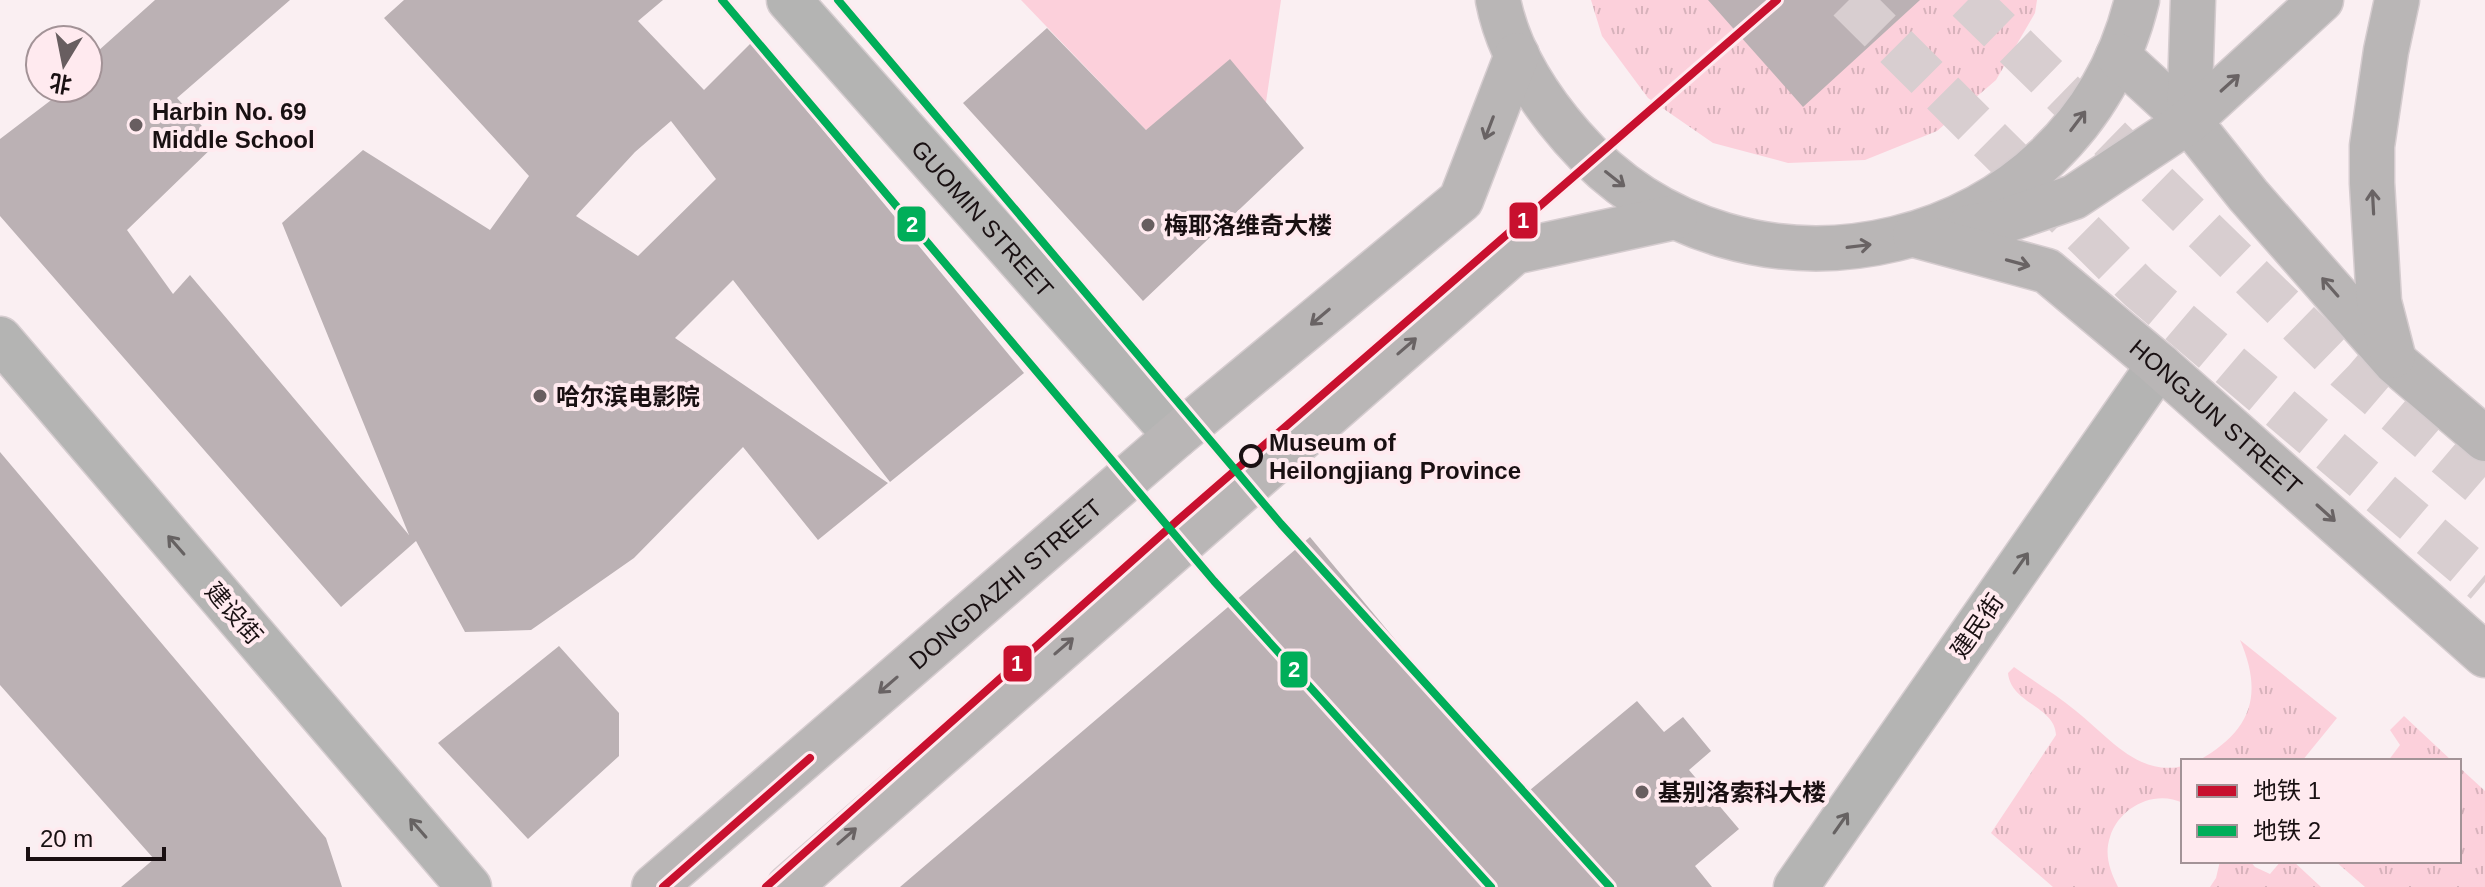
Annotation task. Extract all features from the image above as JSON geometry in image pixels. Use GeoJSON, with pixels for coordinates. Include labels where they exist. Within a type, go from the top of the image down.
{"type":"FeatureCollection","features":[{"type":"Feature","properties":{"kind":"main road"},"geometry":{"type":"LineString","coordinates":[[1498,0],[1517,55],[1549,111],[1592,161],[1618,182],[1675,217],[1713,233],[1793,249],[1835,249],[1998,223],[2074,197],[2189,121],[2321,0]]}},
{"type":"Feature","properties":{"kind":"main road"},"geometry":{"type":"LineString","coordinates":[[1915,235],[1959,218],[1999,195],[2036,167],[2069,134],[2096,97],[2118,56],[2137,0]]}},
{"type":"Feature","properties":{"kind":"main road"},"geometry":{"type":"LineString","coordinates":[[2189,121],[2193,0]]}},
{"type":"Feature","properties":{"kind":"main road"},"geometry":{"type":"LineString","coordinates":[[2395,362],[2379,302],[2372,183],[2376,118],[2397,0]]}},
{"type":"Feature","properties":{"kind":"main road","name":"DONGDAZHI STREET"},"geometry":{"type":"LineString","coordinates":[[654,887],[1176,436],[1461,200],[1517,55]]}},
{"type":"Feature","properties":{"kind":"main road"},"geometry":{"type":"LineString","coordinates":[[2118,56],[2189,121],[2248,195],[2395,362],[2485,439]]}},
{"type":"Feature","properties":{"kind":"main road"},"geometry":{"type":"LineString","coordinates":[[789,887],[1514,252],[1675,217]]}},
{"type":"Feature","properties":{"kind":"main road","name":"HONGJUN STREET"},"geometry":{"type":"LineString","coordinates":[[1915,235],[2047,271],[2159,365],[2485,655]]}},
{"type":"Feature","properties":{"kind":"street","name":"GUOMIN STREET"},"geometry":{"type":"LineString","coordinates":[[789,0],[1176,436]]}},
{"type":"Feature","properties":{"kind":"street","name":"建设街"},"geometry":{"type":"LineString","coordinates":[[0,339],[469,887]]}},
{"type":"Feature","properties":{"kind":"street","name":"建民街"},"geometry":{"type":"LineString","coordinates":[[1796,887],[2159,365]]}},
{"type":"Feature","properties":{"kind":"green space"},"geometry":{"type":"Polygon","coordinates":[[[1021,0],[1281,0],[1266,102],[1146,130],[1021,0]]]}},
{"type":"Feature","properties":{"kind":"green space"},"geometry":{"type":"Polygon","coordinates":[[[1591,0],[2037,0],[2035,13],[1996,80],[1937,131],[1865,160],[1788,163],[1713,143],[1648,98],[1602,36],[1591,0]]]}},
{"type":"Feature","properties":{"kind":"green space"},"geometry":{"type":"Polygon","coordinates":[[[2240,640],[2337,718],[2304,759],[2201,759],[2230,737],[2248,710],[2251,678],[2240,640]]]}},
{"type":"Feature","properties":{"kind":"green space"},"geometry":{"type":"Polygon","coordinates":[[[2014,667],[2061,699],[2138,760],[2152,766],[2181,766],[2181,802],[2161,798],[2150,800],[2130,809],[2115,826],[2108,844],[2108,857],[2118,887],[2053,887],[1991,833],[2056,735],[2048,717],[2017,692],[2008,673],[2014,667]]]}},
{"type":"Feature","properties":{"kind":"green space"},"geometry":{"type":"Polygon","coordinates":[[[2404,716],[2450,759],[2390,759],[2400,745],[2390,730],[2404,716]]]}},
{"type":"Feature","properties":{"kind":"green space"},"geometry":{"type":"Polygon","coordinates":[[[2461,769],[2485,791],[2485,887],[2365,887],[2337,863],[2461,863],[2461,769]]]}},
{"type":"Feature","properties":{"kind":"green space"},"geometry":{"type":"Polygon","coordinates":[[[2220,863],[2252,863],[2270,874],[2279,863],[2295,863],[2321,887],[2210,887],[2220,863]]]}},
{"type":"Feature","properties":{"kind":"building"},"geometry":{"type":"Polygon","coordinates":[[[155,0],[290,0],[177,98],[217,143],[127,230],[173,294],[190,275],[409,535],[282,223],[363,150],[490,230],[529,176],[384,18],[404,0],[663,0],[638,21],[704,90],[751,43],[1024,373],[890,482],[733,280],[675,338],[888,483],[818,540],[743,447],[634,558],[531,630],[465,632],[416,541],[341,607],[0,216],[0,139],[46,104],[104,104],[104,46],[155,0]],[[671,121],[635,152],[576,216],[638,256],[716,179],[671,121]]]}},
{"type":"Feature","properties":{"kind":"building"},"geometry":{"type":"Polygon","coordinates":[[[1708,0],[1920,0],[1803,107],[1708,0]]]}},
{"type":"Feature","properties":{"kind":"building","name":"梅耶洛维奇大楼"},"geometry":{"type":"Polygon","coordinates":[[[1047,28],[1146,130],[1230,59],[1304,148],[1143,301],[963,103],[1047,28]]]}},
{"type":"Feature","properties":{"kind":"building"},"geometry":{"type":"Polygon","coordinates":[[[0,452],[326,838],[342,887],[121,887],[154,859],[0,685],[0,452]]]}},
{"type":"Feature","properties":{"kind":"building"},"geometry":{"type":"Polygon","coordinates":[[[1310,537],[1524,795],[1637,701],[1664,732],[1683,717],[1711,751],[1689,770],[1739,829],[1695,866],[1712,887],[900,887],[1310,537]]]}},
{"type":"Feature","properties":{"kind":"building"},"geometry":{"type":"Polygon","coordinates":[[[559,646],[619,713],[619,756],[528,839],[438,743],[559,646]]]}},
{"type":"Feature","properties":{"kind":"tunnel"},"geometry":{"type":"LineString","coordinates":[[1849,0],[2139,288],[2485,582]]}},
{"type":"Feature","properties":{"kind":"tunnel"},"geometry":{"type":"LineString","coordinates":[[1968,0],[2346,369],[2485,488]]}},
{"type":"Feature","properties":{"kind":"metro line","name":"2"},"geometry":{"type":"LineString","coordinates":[[722,0],[1214,581],[1491,887]]}},
{"type":"Feature","properties":{"kind":"metro line","name":"2"},"geometry":{"type":"LineString","coordinates":[[838,0],[1281,524],[1610,887]]}},
{"type":"Feature","properties":{"kind":"metro line","name":"1"},"geometry":{"type":"LineString","coordinates":[[766,887],[1178,520],[1777,0]]}},
{"type":"Feature","properties":{"kind":"metro line","name":"1"},"geometry":{"type":"LineString","coordinates":[[663,887],[810,758]]}},
{"type":"Feature","properties":{"kind":"place","name":"Harbin No. 69 Middle School"},"geometry":{"type":"Point","coordinates":[136,125]}},
{"type":"Feature","properties":{"kind":"place","name":"梅耶洛维奇大楼"},"geometry":{"type":"Point","coordinates":[1148,225]}},
{"type":"Feature","properties":{"kind":"place","name":"哈尔滨电影院"},"geometry":{"type":"Point","coordinates":[540,396]}},
{"type":"Feature","properties":{"kind":"place","name":"Museum of Heilongjiang Province"},"geometry":{"type":"Point","coordinates":[1251,456]}},
{"type":"Feature","properties":{"kind":"place","name":"基别洛索科大楼"},"geometry":{"type":"Point","coordinates":[1642,792]}}]}
